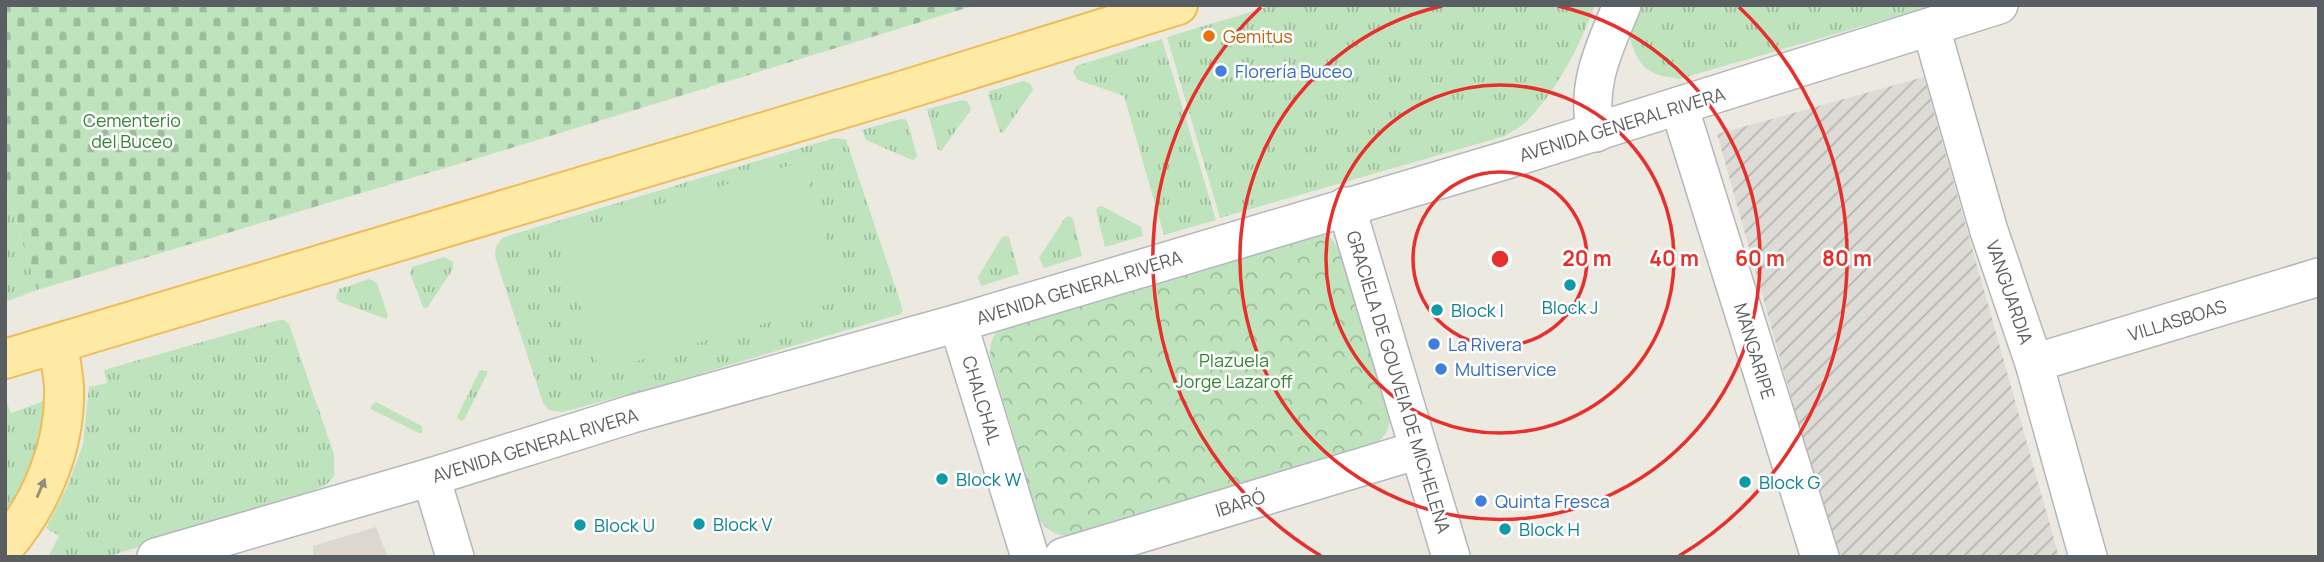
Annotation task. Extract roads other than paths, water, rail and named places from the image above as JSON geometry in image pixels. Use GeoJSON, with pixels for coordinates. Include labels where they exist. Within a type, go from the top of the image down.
{"type":"FeatureCollection","features":[{"type":"Feature","properties":{"kind":"main road"},"geometry":{"type":"LineString","coordinates":[[5,359],[898,92],[1178,5]]}},
{"type":"Feature","properties":{"kind":"main road"},"geometry":{"type":"LineString","coordinates":[[16,546],[52,462],[62,427],[64,387],[58,344]]}},
{"type":"Feature","properties":{"kind":"street"},"geometry":{"type":"LineString","coordinates":[[1596,133],[1591,93],[1597,68],[1622,5]]}},
{"type":"Feature","properties":{"kind":"street","name":"AVENIDA GENERAL RIVERA"},"geometry":{"type":"LineString","coordinates":[[156,557],[431,477],[632,414],[958,323],[1596,133],[1999,5]]}},
{"type":"Feature","properties":{"kind":"street","name":"VANGUARDIA"},"geometry":{"type":"LineString","coordinates":[[1931,28],[1989,231],[2034,363],[2088,557]]}},
{"type":"Feature","properties":{"kind":"street","name":"MANGARIPE"},"geometry":{"type":"LineString","coordinates":[[1679,106],[1820,557]]}},
{"type":"Feature","properties":{"kind":"street","name":"GRACIELA DE GOUVEIA DE MICHELENA"},"geometry":{"type":"LineString","coordinates":[[1346,206],[1451,557]]}},
{"type":"Feature","properties":{"kind":"street","name":"VILLASBOAS"},"geometry":{"type":"LineString","coordinates":[[2034,363],[2319,277]]}},
{"type":"Feature","properties":{"kind":"street","name":"CHALCHAL"},"geometry":{"type":"LineString","coordinates":[[958,323],[1030,557]]}},
{"type":"Feature","properties":{"kind":"street","name":"IBARÓ"},"geometry":{"type":"LineString","coordinates":[[1063,557],[1418,450]]}},
{"type":"Feature","properties":{"kind":"street"},"geometry":{"type":"LineString","coordinates":[[431,477],[455,557]]}},
{"type":"Feature","properties":{"kind":"place","name":"Gemitus"},"geometry":{"type":"Point","coordinates":[1209,36]}},
{"type":"Feature","properties":{"kind":"place","name":"Florería Buceo"},"geometry":{"type":"Point","coordinates":[1221,71]}},
{"type":"Feature","properties":{"kind":"place","name":"Block J"},"geometry":{"type":"Point","coordinates":[1570,285]}},
{"type":"Feature","properties":{"kind":"place","name":"Block I"},"geometry":{"type":"Point","coordinates":[1437,310]}},
{"type":"Feature","properties":{"kind":"place","name":"La Rivera"},"geometry":{"type":"Point","coordinates":[1434,344]}},
{"type":"Feature","properties":{"kind":"place","name":"Multiservice"},"geometry":{"type":"Point","coordinates":[1441,369]}},
{"type":"Feature","properties":{"kind":"place","name":"Block W"},"geometry":{"type":"Point","coordinates":[942,479]}},
{"type":"Feature","properties":{"kind":"place","name":"Block G"},"geometry":{"type":"Point","coordinates":[1745,482]}},
{"type":"Feature","properties":{"kind":"place","name":"Quinta Fresca"},"geometry":{"type":"Point","coordinates":[1481,501]}},
{"type":"Feature","properties":{"kind":"place","name":"Block V"},"geometry":{"type":"Point","coordinates":[699,524]}},
{"type":"Feature","properties":{"kind":"place","name":"Block U"},"geometry":{"type":"Point","coordinates":[580,525]}},
{"type":"Feature","properties":{"kind":"place","name":"Block H"},"geometry":{"type":"Point","coordinates":[1505,529]}},
{"type":"Feature","properties":{"kind":"park label","name":"Cementerio del Buceo"},"geometry":{"type":"Point","coordinates":[132,130]}},
{"type":"Feature","properties":{"kind":"park label","name":"Plazuela Jorge Lazaroff"},"geometry":{"type":"Point","coordinates":[1234,370]}}]}
